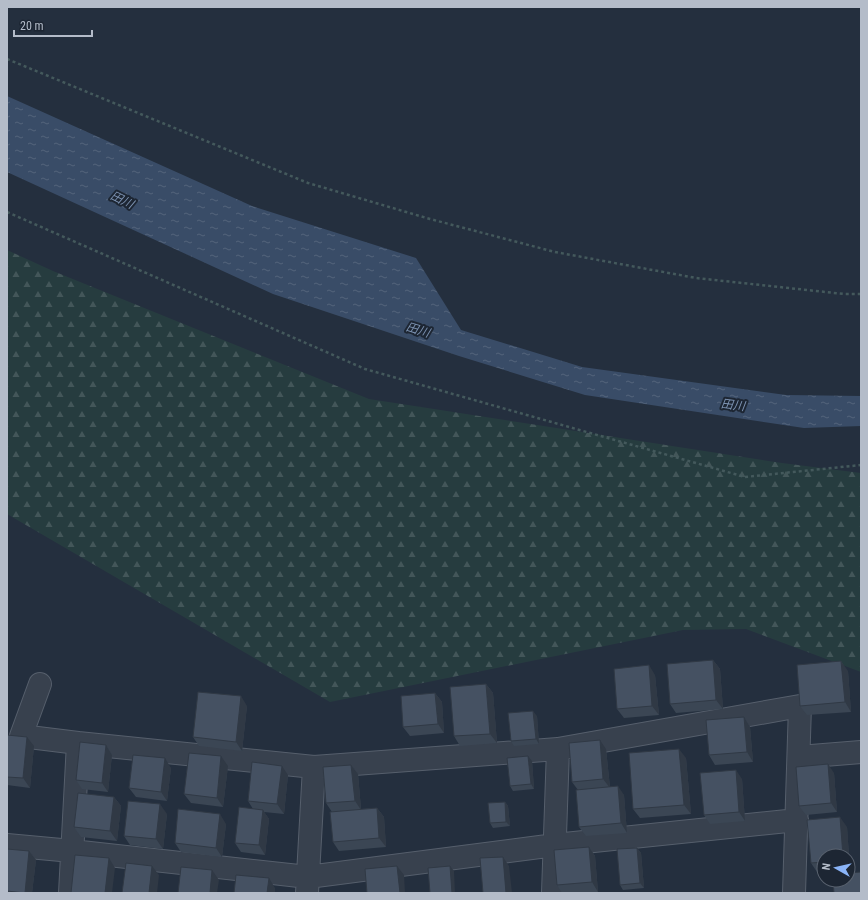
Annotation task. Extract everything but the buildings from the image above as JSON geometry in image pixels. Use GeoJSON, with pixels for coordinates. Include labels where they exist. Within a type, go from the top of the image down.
{"type":"FeatureCollection","features":[{"type":"Feature","properties":{"kind":"street"},"geometry":{"type":"LineString","coordinates":[[40,684],[21,736],[314,767],[558,749],[800,706],[794,893]]}},
{"type":"Feature","properties":{"kind":"street"},"geometry":{"type":"LineString","coordinates":[[70,893],[78,743]]}},
{"type":"Feature","properties":{"kind":"street"},"geometry":{"type":"LineString","coordinates":[[553,893],[558,749]]}},
{"type":"Feature","properties":{"kind":"street"},"geometry":{"type":"LineString","coordinates":[[799,757],[861,752]]}},
{"type":"Feature","properties":{"kind":"street"},"geometry":{"type":"LineString","coordinates":[[307,885],[314,767]]}},
{"type":"Feature","properties":{"kind":"street"},"geometry":{"type":"LineString","coordinates":[[7,845],[72,851],[307,885],[555,845],[797,820]]}},
{"type":"Feature","properties":{"kind":"path"},"geometry":{"type":"LineString","coordinates":[[7,59],[308,183],[430,219],[555,252],[696,278],[844,294],[861,294]]}},
{"type":"Feature","properties":{"kind":"path"},"geometry":{"type":"LineString","coordinates":[[7,212],[365,369],[745,477],[861,465]]}},
{"type":"Feature","properties":{"kind":"green space"},"geometry":{"type":"Polygon","coordinates":[[[7,250],[53,271],[369,399],[782,463],[861,473],[861,672],[746,629],[683,630],[330,702],[7,514],[7,250]]]}},
{"type":"Feature","properties":{"kind":"water","name":"田川"},"geometry":{"type":"Polygon","coordinates":[[[7,96],[252,206],[416,258],[461,330],[582,367],[786,395],[861,396],[861,426],[804,428],[585,395],[459,356],[273,294],[7,172],[7,96]]]}}]}
